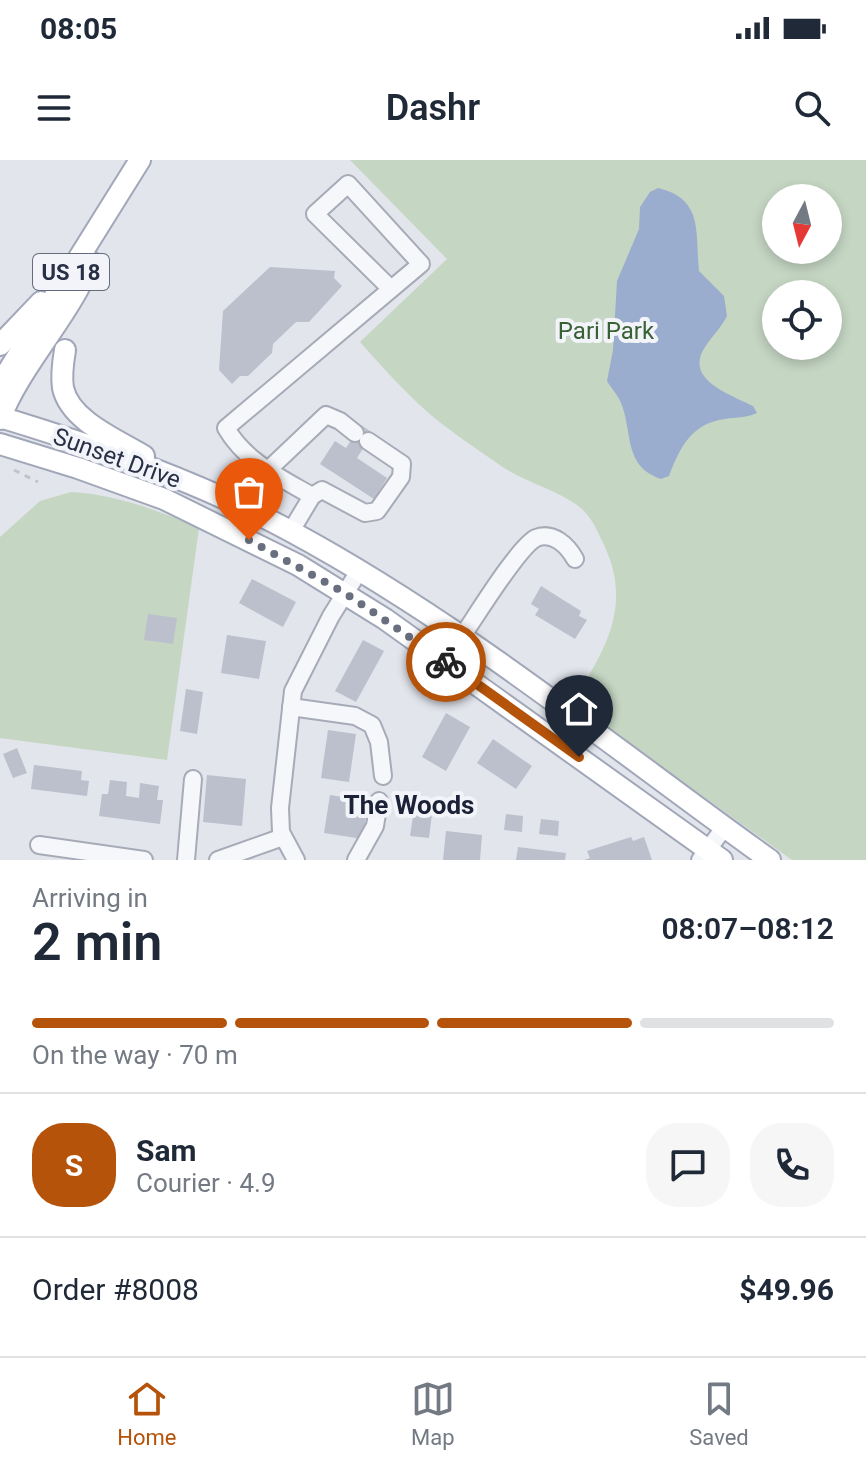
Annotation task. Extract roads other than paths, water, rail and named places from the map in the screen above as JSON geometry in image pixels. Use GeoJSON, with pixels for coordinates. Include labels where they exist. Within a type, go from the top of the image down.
{"type":"FeatureCollection","features":[{"type":"Feature","properties":{"kind":"main road","name":"US 18"},"geometry":{"type":"LineString","coordinates":[[0,384],[140,160]]}},
{"type":"Feature","properties":{"kind":"main road"},"geometry":{"type":"LineString","coordinates":[[5,419],[90,265],[104,220]]}},
{"type":"Feature","properties":{"kind":"main road"},"geometry":{"type":"LineString","coordinates":[[0,345],[72,270]]}},
{"type":"Feature","properties":{"kind":"main road"},"geometry":{"type":"LineString","coordinates":[[65,350],[63,386],[72,407],[94,425],[192,485]]}},
{"type":"Feature","properties":{"kind":"main road","name":"Sunset Drive"},"geometry":{"type":"LineString","coordinates":[[5,419],[137,463],[291,531],[405,598],[770,860]]}},
{"type":"Feature","properties":{"kind":"main road","name":"Sunset Drive"},"geometry":{"type":"LineString","coordinates":[[2,443],[164,499],[298,565],[449,664],[710,857]]}},
{"type":"Feature","properties":{"kind":"street"},"geometry":{"type":"LineString","coordinates":[[312,496],[268,470],[234,442],[226,428],[421,264],[348,184],[315,214],[391,289]]}},
{"type":"Feature","properties":{"kind":"street"},"geometry":{"type":"LineString","coordinates":[[268,470],[326,415],[340,421],[402,464],[401,477],[377,511],[365,513],[322,490],[312,496],[291,531]]}},
{"type":"Feature","properties":{"kind":"street"},"geometry":{"type":"LineString","coordinates":[[461,638],[531,541],[538,537],[552,538],[569,548],[575,559]]}},
{"type":"Feature","properties":{"kind":"street"},"geometry":{"type":"LineString","coordinates":[[296,860],[283,837],[280,808],[296,681],[359,571]]}},
{"type":"Feature","properties":{"kind":"street"},"geometry":{"type":"LineString","coordinates":[[291,707],[355,716],[372,725],[379,742],[383,776]]}},
{"type":"Feature","properties":{"kind":"street"},"geometry":{"type":"LineString","coordinates":[[186,860],[193,779]]}},
{"type":"Feature","properties":{"kind":"street"},"geometry":{"type":"LineString","coordinates":[[356,860],[375,826],[379,801]]}},
{"type":"Feature","properties":{"kind":"street"},"geometry":{"type":"LineString","coordinates":[[710,857],[724,828]]}},
{"type":"Feature","properties":{"kind":"street"},"geometry":{"type":"LineString","coordinates":[[218,860],[283,837]]}},
{"type":"Feature","properties":{"kind":"street"},"geometry":{"type":"LineString","coordinates":[[39,845],[144,860]]}},
{"type":"Feature","properties":{"kind":"water"},"geometry":{"type":"Polygon","coordinates":[[[658,188],[673,193],[690,209],[696,230],[699,271],[724,296],[727,316],[705,347],[700,369],[713,385],[753,406],[757,413],[714,421],[696,431],[683,446],[669,476],[661,479],[640,466],[635,457],[621,403],[607,381],[613,350],[617,281],[639,229],[640,207],[650,192],[658,188]]]}},
{"type":"Feature","properties":{"kind":"district","name":"The Woods"},"geometry":{"type":"Point","coordinates":[409,805]}},
{"type":"Feature","properties":{"kind":"park label","name":"Pari Park"},"geometry":{"type":"Point","coordinates":[606,331]}}]}
